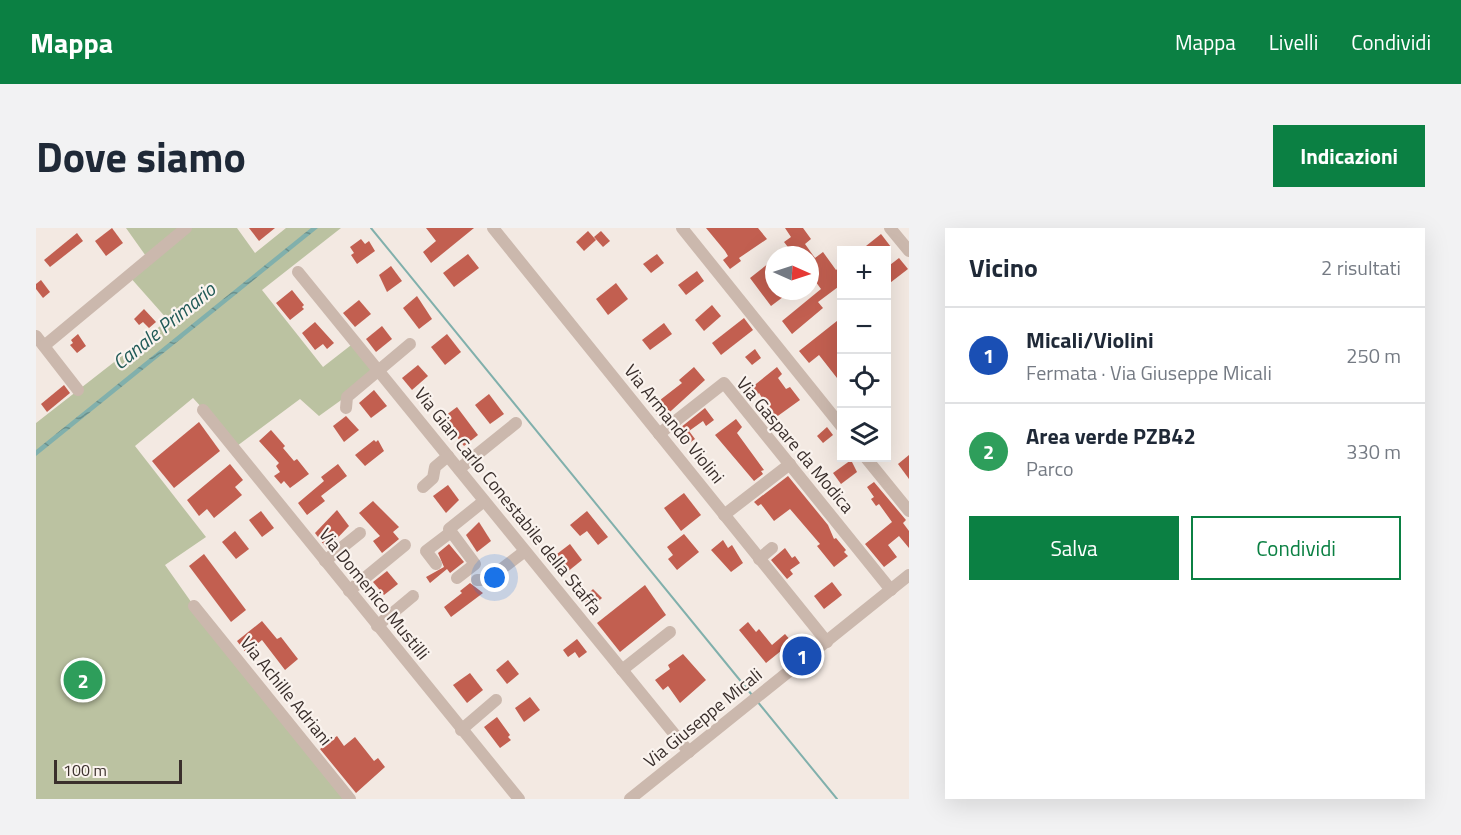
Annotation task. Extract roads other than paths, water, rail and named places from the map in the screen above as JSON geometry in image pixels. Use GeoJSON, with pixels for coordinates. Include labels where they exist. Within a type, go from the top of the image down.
{"type":"FeatureCollection","features":[{"type":"Feature","properties":{"kind":"street"},"geometry":{"type":"LineString","coordinates":[[78,390],[40,341],[186,228]]}},
{"type":"Feature","properties":{"kind":"street","name":"Via Armando Violini"},"geometry":{"type":"LineString","coordinates":[[493,228],[827,642]]}},
{"type":"Feature","properties":{"kind":"street"},"geometry":{"type":"LineString","coordinates":[[682,228],[837,421]]}},
{"type":"Feature","properties":{"kind":"street"},"geometry":{"type":"LineString","coordinates":[[890,228],[909,251]]}},
{"type":"Feature","properties":{"kind":"street","name":"Via Gian Carlo Conestabile della Staffa"},"geometry":{"type":"LineString","coordinates":[[298,272],[689,752]]}},
{"type":"Feature","properties":{"kind":"street"},"geometry":{"type":"LineString","coordinates":[[346,408],[346,397],[410,344]]}},
{"type":"Feature","properties":{"kind":"street","name":"Via Gaspare da Modica"},"geometry":{"type":"LineString","coordinates":[[658,434],[724,383],[891,590]]}},
{"type":"Feature","properties":{"kind":"street","name":"Via Domenico Mustilli"},"geometry":{"type":"LineString","coordinates":[[203,410],[519,799]]}},
{"type":"Feature","properties":{"kind":"street"},"geometry":{"type":"LineString","coordinates":[[459,469],[516,423]]}},
{"type":"Feature","properties":{"kind":"street"},"geometry":{"type":"LineString","coordinates":[[423,487],[433,478],[435,467],[448,456]]}},
{"type":"Feature","properties":{"kind":"street"},"geometry":{"type":"LineString","coordinates":[[869,462],[909,511]]}},
{"type":"Feature","properties":{"kind":"street"},"geometry":{"type":"LineString","coordinates":[[724,515],[790,464]]}},
{"type":"Feature","properties":{"kind":"street"},"geometry":{"type":"LineString","coordinates":[[457,578],[475,564],[448,530],[484,501]]}},
{"type":"Feature","properties":{"kind":"street"},"geometry":{"type":"LineString","coordinates":[[436,564],[426,552],[451,532]]}},
{"type":"Feature","properties":{"kind":"street"},"geometry":{"type":"LineString","coordinates":[[325,561],[360,533]]}},
{"type":"Feature","properties":{"kind":"street"},"geometry":{"type":"LineString","coordinates":[[349,591],[405,545]]}},
{"type":"Feature","properties":{"kind":"street"},"geometry":{"type":"LineString","coordinates":[[759,559],[772,548]]}},
{"type":"Feature","properties":{"kind":"street"},"geometry":{"type":"LineString","coordinates":[[477,580],[487,580],[525,551]]}},
{"type":"Feature","properties":{"kind":"street","name":"Via Giuseppe Micali"},"geometry":{"type":"LineString","coordinates":[[630,799],[909,575]]}},
{"type":"Feature","properties":{"kind":"street"},"geometry":{"type":"LineString","coordinates":[[377,626],[413,596]]}},
{"type":"Feature","properties":{"kind":"street","name":"Via Achille Adriani"},"geometry":{"type":"LineString","coordinates":[[194,606],[350,799]]}},
{"type":"Feature","properties":{"kind":"street"},"geometry":{"type":"LineString","coordinates":[[622,670],[670,632]]}},
{"type":"Feature","properties":{"kind":"street"},"geometry":{"type":"LineString","coordinates":[[461,730],[496,700]]}},
{"type":"Feature","properties":{"kind":"water"},"geometry":{"type":"Polygon","coordinates":[[[311,228],[318,228],[36,456],[36,450],[311,228]]]}},
{"type":"Feature","properties":{"kind":"waterway"},"geometry":{"type":"LineString","coordinates":[[371,228],[752,695]]}},
{"type":"Feature","properties":{"kind":"waterway"},"geometry":{"type":"LineString","coordinates":[[757,701],[837,799]]}},
{"type":"Feature","properties":{"kind":"place","name":"Micali/Violini"},"geometry":{"type":"Point","coordinates":[802,656]}},
{"type":"Feature","properties":{"kind":"place","name":"Area verde PZB42"},"geometry":{"type":"Point","coordinates":[83,680]}},
{"type":"Feature","properties":{"kind":"water label","name":"Canale Primario"},"geometry":{"type":"Point","coordinates":[164,326]}}]}
